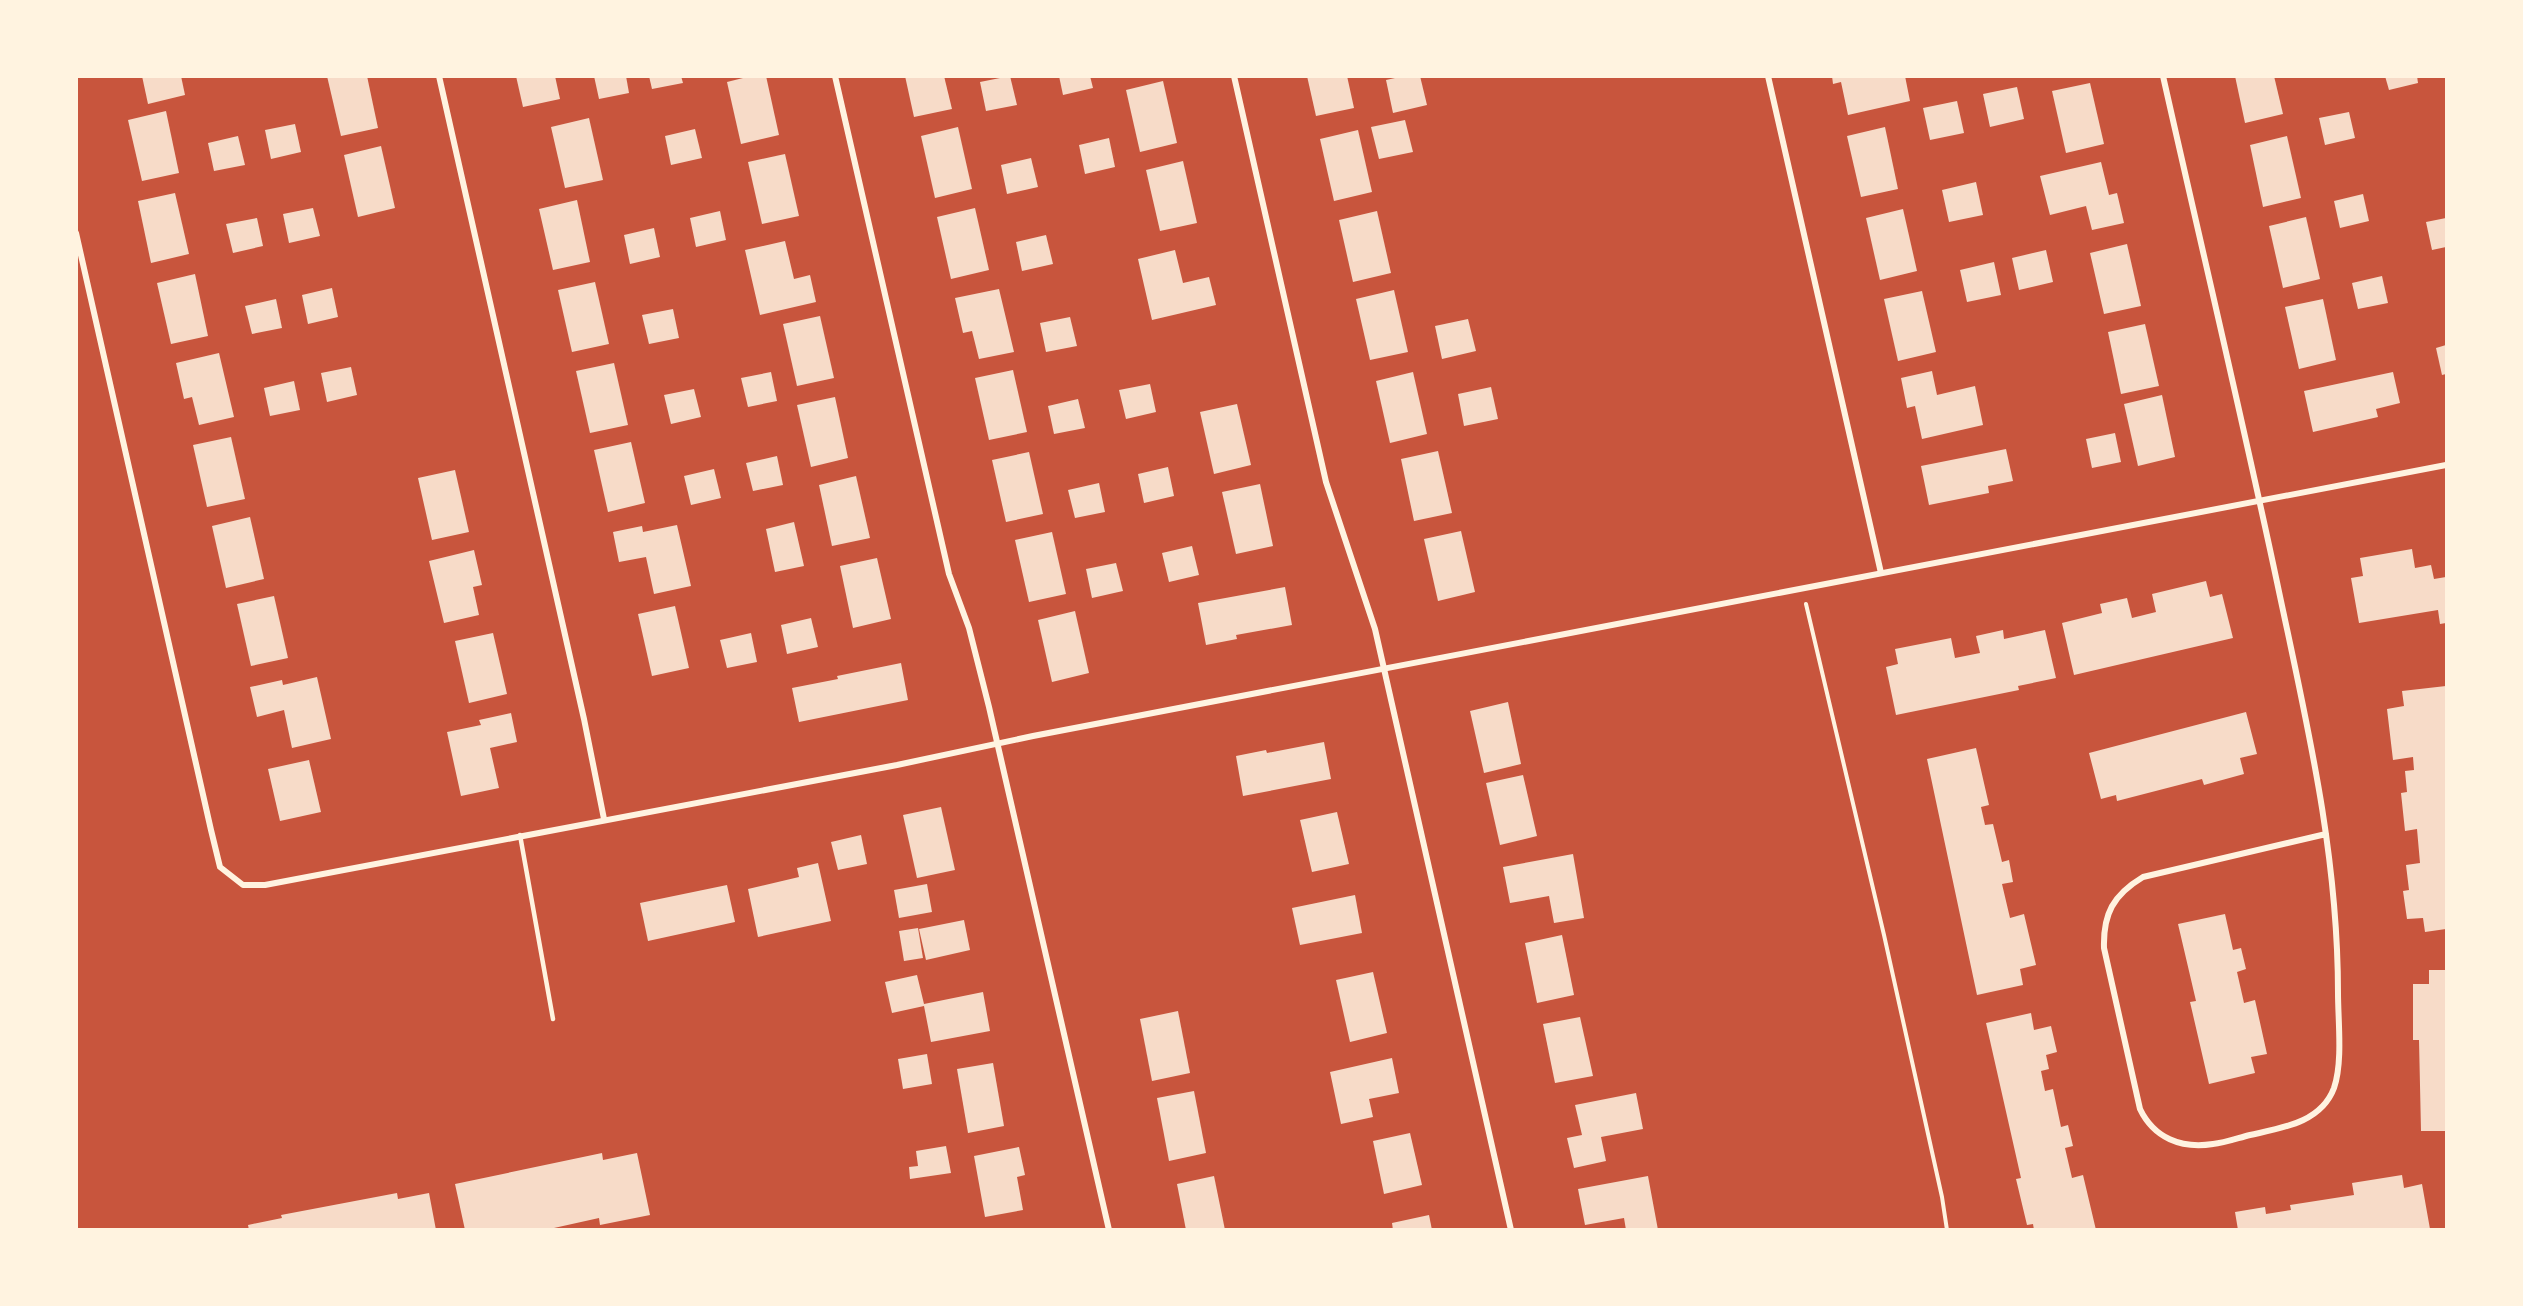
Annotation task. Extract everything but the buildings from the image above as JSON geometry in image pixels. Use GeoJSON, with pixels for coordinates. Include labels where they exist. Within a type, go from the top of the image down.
{"type":"FeatureCollection","features":[{"type":"Feature","properties":{"kind":"street"},"geometry":{"type":"LineString","coordinates":[[439,76],[584,718],[604,819]]}},
{"type":"Feature","properties":{"kind":"street"},"geometry":{"type":"LineString","coordinates":[[835,76],[949,574],[969,628],[1109,1230]]}},
{"type":"Feature","properties":{"kind":"street"},"geometry":{"type":"LineString","coordinates":[[1234,76],[1326,482],[1375,629],[1511,1230]]}},
{"type":"Feature","properties":{"kind":"street"},"geometry":{"type":"LineString","coordinates":[[1768,76],[1881,573]]}},
{"type":"Feature","properties":{"kind":"street"},"geometry":{"type":"LineString","coordinates":[[2163,76],[2260,500],[2319,778],[2334,896],[2338,1071],[2333,1089],[2326,1101],[2320,1109],[2303,1120],[2212,1144],[2189,1145],[2172,1141],[2147,1124],[2140,1109],[2104,948],[2103,928],[2112,904],[2124,888],[2143,877],[2326,834]]}},
{"type":"Feature","properties":{"kind":"street"},"geometry":{"type":"LineString","coordinates":[[76,232],[220,867],[243,885],[265,885],[897,765],[997,743],[2446,465]]}},
{"type":"Feature","properties":{"kind":"lane"},"geometry":{"type":"LineString","coordinates":[[520,835],[553,1019]]}},
{"type":"Feature","properties":{"kind":"path"},"geometry":{"type":"LineString","coordinates":[[1803,588],[1884,935],[1947,1230]]}}]}
